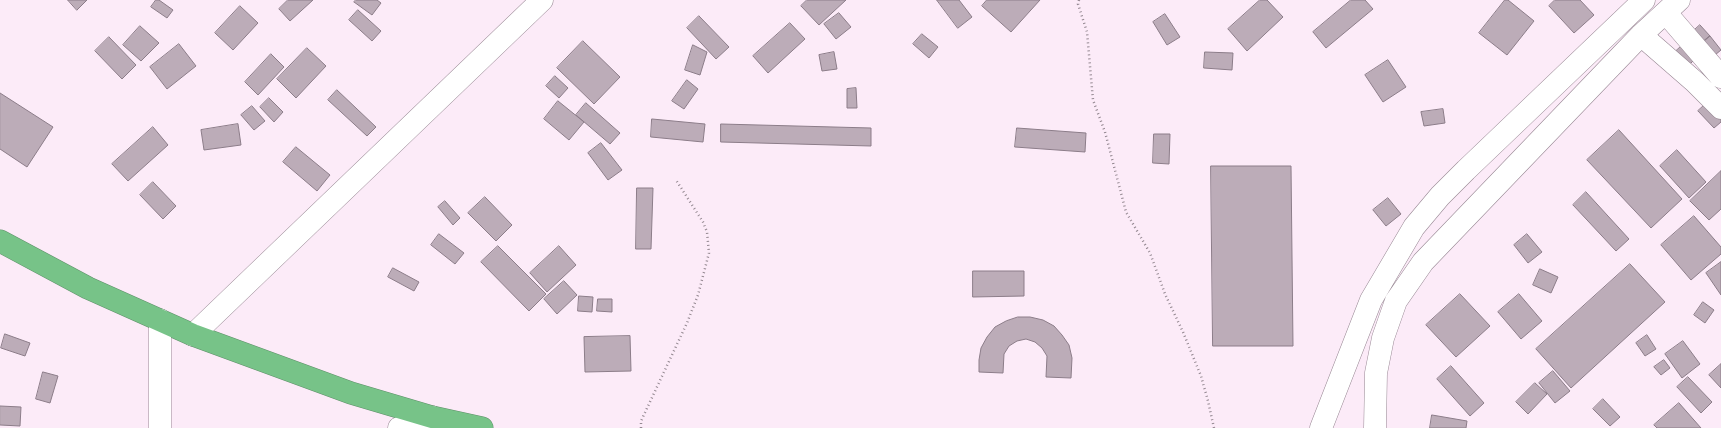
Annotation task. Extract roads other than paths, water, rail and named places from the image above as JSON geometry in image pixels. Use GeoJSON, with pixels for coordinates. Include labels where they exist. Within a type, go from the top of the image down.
{"type":"FeatureCollection","features":[{"type":"Feature","properties":{"kind":"highway"},"geometry":{"type":"LineString","coordinates":[[0,241],[88,288],[193,335],[351,393],[432,417],[482,428]]}},
{"type":"Feature","properties":{"kind":"street"},"geometry":{"type":"LineString","coordinates":[[193,335],[542,0]]}},
{"type":"Feature","properties":{"kind":"street"},"geometry":{"type":"LineString","coordinates":[[1321,428],[1371,300],[1414,227],[1440,196],[1466,170],[1644,0]]}},
{"type":"Feature","properties":{"kind":"street"},"geometry":{"type":"LineString","coordinates":[[1375,428],[1376,373],[1383,338],[1396,301],[1423,262],[1641,34],[1672,6],[1721,77]]}},
{"type":"Feature","properties":{"kind":"street"},"geometry":{"type":"LineString","coordinates":[[1641,34],[1695,82],[1721,108]]}},
{"type":"Feature","properties":{"kind":"street"},"geometry":{"type":"LineString","coordinates":[[160,320],[160,428]]}},
{"type":"Feature","properties":{"kind":"street"},"geometry":{"type":"LineString","coordinates":[[399,428],[432,417]]}}]}
